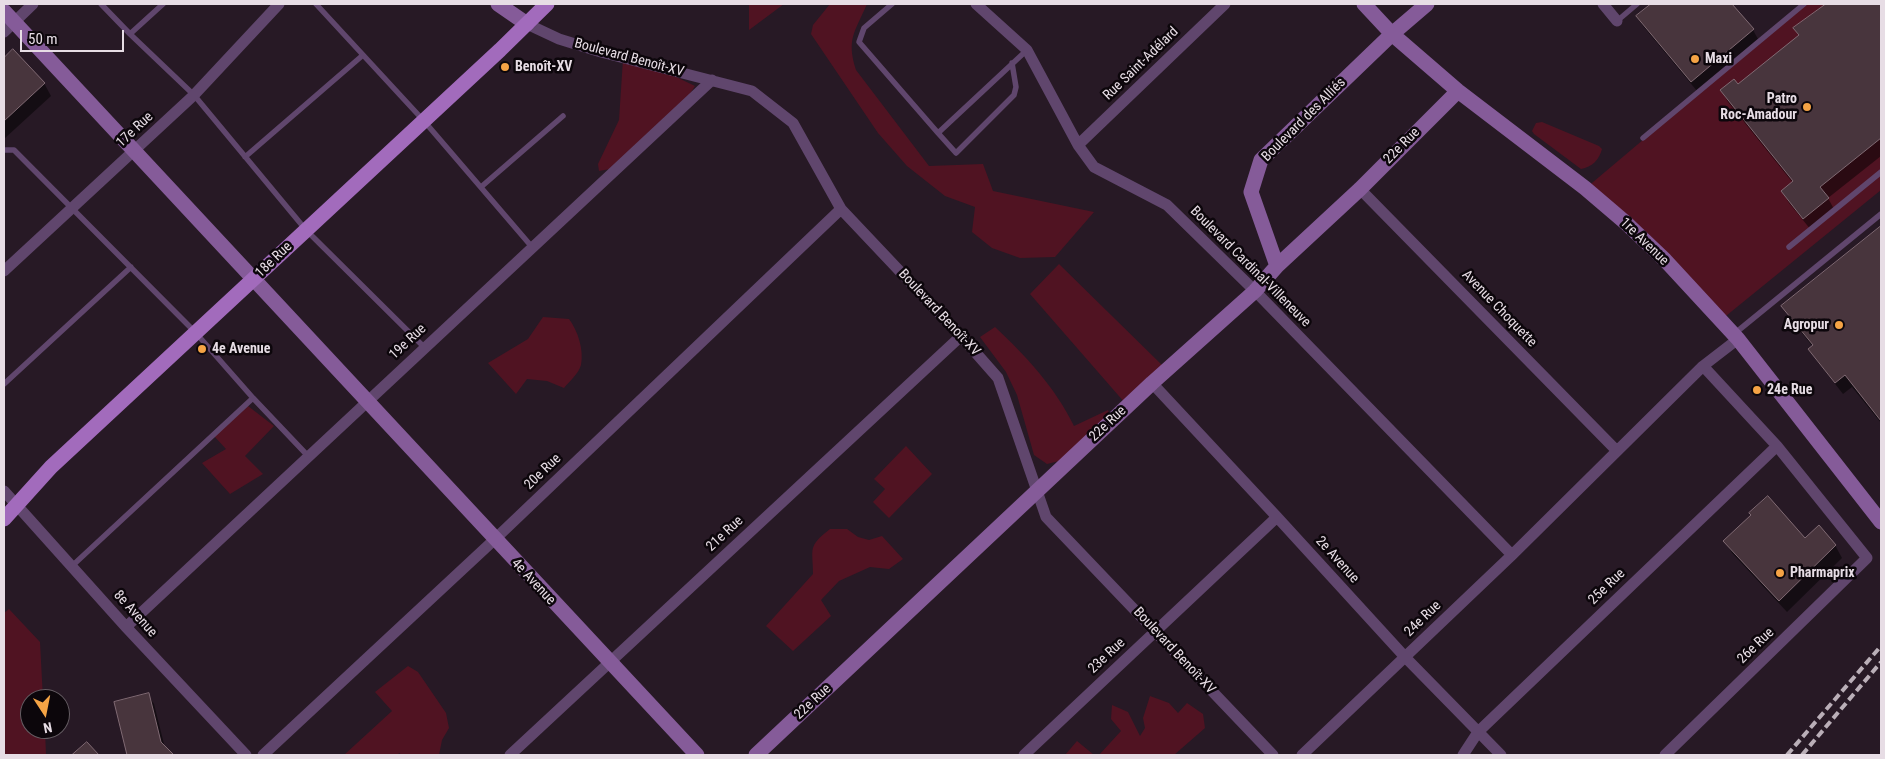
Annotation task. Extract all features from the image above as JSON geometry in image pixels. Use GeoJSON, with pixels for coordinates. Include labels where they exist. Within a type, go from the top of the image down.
{"type":"FeatureCollection","features":[{"type":"Feature","properties":{"kind":"main road","name":"18e Rue"},"geometry":{"type":"LineString","coordinates":[[4,519],[51,467],[424,121],[547,4]]}},
{"type":"Feature","properties":{"kind":"street"},"geometry":{"type":"LineString","coordinates":[[7,22],[33,4]]}},
{"type":"Feature","properties":{"kind":"street","name":"17e Rue"},"geometry":{"type":"LineString","coordinates":[[4,271],[194,95],[279,4]]}},
{"type":"Feature","properties":{"kind":"street","name":"Boulevard Benoît-XV"},"geometry":{"type":"LineString","coordinates":[[498,4],[527,24],[559,39],[601,52],[752,91],[793,123],[841,209],[998,378],[1046,517],[1273,755]]}},
{"type":"Feature","properties":{"kind":"street","name":"Rue Saint-Adélard"},"geometry":{"type":"LineString","coordinates":[[1078,146],[1225,4]]}},
{"type":"Feature","properties":{"kind":"street","name":"1re Avenue"},"geometry":{"type":"LineString","coordinates":[[1364,4],[1392,34],[1458,90],[1586,188],[1665,260],[1736,337],[1881,522]]}},
{"type":"Feature","properties":{"kind":"street","name":"Boulevard des Alliés"},"geometry":{"type":"LineString","coordinates":[[1277,266],[1251,192],[1261,160],[1392,34],[1427,4]]}},
{"type":"Feature","properties":{"kind":"street"},"geometry":{"type":"LineString","coordinates":[[1603,4],[1617,21]]}},
{"type":"Feature","properties":{"kind":"street","name":"Boulevard Cardinal-Villeneuve"},"geometry":{"type":"LineString","coordinates":[[982,6],[1026,50],[1078,146],[1094,167],[1167,205],[1255,291],[1512,555]]}},
{"type":"Feature","properties":{"kind":"street","name":"4e Avenue"},"geometry":{"type":"LineString","coordinates":[[7,22],[254,279],[494,540],[697,755]]}},
{"type":"Feature","properties":{"kind":"street","name":"19e Rue"},"geometry":{"type":"LineString","coordinates":[[126,626],[712,80]]}},
{"type":"Feature","properties":{"kind":"street","name":"22e Rue"},"geometry":{"type":"LineString","coordinates":[[756,755],[1152,383],[1255,291],[1277,266],[1360,189],[1458,90]]}},
{"type":"Feature","properties":{"kind":"street","name":"Avenue Choquette"},"geometry":{"type":"LineString","coordinates":[[1360,189],[1616,450]]}},
{"type":"Feature","properties":{"kind":"street","name":"20e Rue"},"geometry":{"type":"LineString","coordinates":[[263,755],[494,540],[841,209]]}},
{"type":"Feature","properties":{"kind":"street","name":"21e Rue"},"geometry":{"type":"LineString","coordinates":[[510,755],[961,336]]}},
{"type":"Feature","properties":{"kind":"street","name":"24e Rue"},"geometry":{"type":"LineString","coordinates":[[1302,755],[1512,555],[1616,450],[1736,337]]}},
{"type":"Feature","properties":{"kind":"street"},"geometry":{"type":"LineString","coordinates":[[1704,366],[1777,446]]}},
{"type":"Feature","properties":{"kind":"street","name":"2e Avenue"},"geometry":{"type":"LineString","coordinates":[[1152,383],[1405,657],[1501,755]]}},
{"type":"Feature","properties":{"kind":"street","name":"26e Rue"},"geometry":{"type":"LineString","coordinates":[[1665,755],[1867,558],[1777,446]]}},
{"type":"Feature","properties":{"kind":"street","name":"25e Rue"},"geometry":{"type":"LineString","coordinates":[[1463,755],[1478,732],[1777,446]]}},
{"type":"Feature","properties":{"kind":"street","name":"8e Avenue"},"geometry":{"type":"LineString","coordinates":[[4,491],[246,755]]}},
{"type":"Feature","properties":{"kind":"street","name":"23e Rue"},"geometry":{"type":"LineString","coordinates":[[1024,755],[1277,517]]}},
{"type":"Feature","properties":{"kind":"lane"},"geometry":{"type":"LineString","coordinates":[[101,4],[194,95],[306,230],[424,347]]}},
{"type":"Feature","properties":{"kind":"lane"},"geometry":{"type":"LineString","coordinates":[[130,34],[163,4]]}},
{"type":"Feature","properties":{"kind":"lane"},"geometry":{"type":"LineString","coordinates":[[316,4],[424,121],[532,247]]}},
{"type":"Feature","properties":{"kind":"lane"},"geometry":{"type":"LineString","coordinates":[[892,4],[864,28],[859,42],[956,153],[1014,95],[1016,87],[1012,63]]}},
{"type":"Feature","properties":{"kind":"lane"},"geometry":{"type":"LineString","coordinates":[[1617,21],[1637,4]]}},
{"type":"Feature","properties":{"kind":"lane"},"geometry":{"type":"LineString","coordinates":[[1644,138],[1804,4]]}},
{"type":"Feature","properties":{"kind":"lane"},"geometry":{"type":"LineString","coordinates":[[938,133],[1026,50]]}},
{"type":"Feature","properties":{"kind":"lane"},"geometry":{"type":"LineString","coordinates":[[245,157],[363,55]]}},
{"type":"Feature","properties":{"kind":"lane"},"geometry":{"type":"LineString","coordinates":[[481,187],[563,116]]}},
{"type":"Feature","properties":{"kind":"lane"},"geometry":{"type":"LineString","coordinates":[[4,150],[14,150],[70,208],[132,267],[195,332],[253,398],[309,457]]}},
{"type":"Feature","properties":{"kind":"lane"},"geometry":{"type":"LineString","coordinates":[[1790,247],[1881,172]]}},
{"type":"Feature","properties":{"kind":"lane"},"geometry":{"type":"LineString","coordinates":[[1736,337],[1881,214]]}},
{"type":"Feature","properties":{"kind":"lane"},"geometry":{"type":"LineString","coordinates":[[4,384],[132,267]]}},
{"type":"Feature","properties":{"kind":"lane"},"geometry":{"type":"LineString","coordinates":[[72,566],[253,398]]}},
{"type":"Feature","properties":{"kind":"shaded area"},"geometry":{"type":"Polygon","coordinates":[[[749,4],[784,4],[749,30],[749,4]]]}},
{"type":"Feature","properties":{"kind":"shaded area"},"geometry":{"type":"Polygon","coordinates":[[[830,4],[867,4],[853,36],[852,51],[856,70],[929,166],[983,164],[993,191],[1094,212],[1055,257],[1020,258],[992,248],[972,232],[975,207],[945,196],[907,166],[878,133],[811,34],[813,25],[830,4]]]}},
{"type":"Feature","properties":{"kind":"shaded area"},"geometry":{"type":"Polygon","coordinates":[[[1804,4],[1881,4],[1881,190],[1721,320],[1586,188],[1804,4]]]}},
{"type":"Feature","properties":{"kind":"shaded area"},"geometry":{"type":"Polygon","coordinates":[[[623,59],[672,75],[695,86],[684,103],[610,169],[599,171],[598,164],[619,120],[623,59]]]}},
{"type":"Feature","properties":{"kind":"shaded area"},"geometry":{"type":"Polygon","coordinates":[[[1542,122],[1599,146],[1602,149],[1599,156],[1592,165],[1581,169],[1534,134],[1532,131],[1536,123],[1542,122]]]}},
{"type":"Feature","properties":{"kind":"shaded area"},"geometry":{"type":"Polygon","coordinates":[[[1059,264],[1163,366],[1125,403],[1030,294],[1059,264]]]}},
{"type":"Feature","properties":{"kind":"shaded area"},"geometry":{"type":"Polygon","coordinates":[[[543,317],[569,319],[580,341],[582,359],[580,368],[564,388],[547,381],[527,379],[516,394],[488,363],[528,339],[543,317]]]}},
{"type":"Feature","properties":{"kind":"shaded area"},"geometry":{"type":"Polygon","coordinates":[[[995,327],[1018,349],[1049,385],[1074,426],[1108,410],[1111,420],[1063,460],[1047,464],[1034,455],[1017,395],[1006,372],[980,337],[995,327]]]}},
{"type":"Feature","properties":{"kind":"shaded area"},"geometry":{"type":"Polygon","coordinates":[[[248,406],[274,426],[245,456],[263,474],[230,494],[202,463],[226,449],[214,436],[248,406]]]}},
{"type":"Feature","properties":{"kind":"shaded area"},"geometry":{"type":"Polygon","coordinates":[[[906,446],[932,474],[889,518],[873,502],[885,489],[874,479],[906,446]]]}},
{"type":"Feature","properties":{"kind":"shaded area"},"geometry":{"type":"Polygon","coordinates":[[[830,529],[847,529],[858,537],[869,540],[882,536],[903,559],[889,569],[870,567],[839,581],[821,600],[831,616],[793,651],[766,626],[813,574],[813,548],[818,540],[830,529]]]}},
{"type":"Feature","properties":{"kind":"shaded area"},"geometry":{"type":"Polygon","coordinates":[[[9,609],[40,642],[42,689],[20,689],[20,739],[45,739],[46,755],[4,755],[4,613],[9,609]]]}},
{"type":"Feature","properties":{"kind":"shaded area"},"geometry":{"type":"Polygon","coordinates":[[[408,666],[418,672],[446,713],[449,728],[442,740],[439,755],[402,755],[399,753],[398,755],[344,755],[392,711],[375,692],[408,666]]]}},
{"type":"Feature","properties":{"kind":"shaded area"},"geometry":{"type":"Polygon","coordinates":[[[1150,696],[1169,703],[1178,713],[1187,703],[1203,714],[1205,728],[1174,755],[1099,755],[1121,731],[1111,719],[1112,705],[1128,712],[1140,736],[1145,728],[1143,718],[1150,696]]]}},
{"type":"Feature","properties":{"kind":"shaded area"},"geometry":{"type":"Polygon","coordinates":[[[1077,741],[1094,755],[1065,755],[1077,741]]]}},
{"type":"Feature","properties":{"kind":"building","name":"Maxi"},"geometry":{"type":"Polygon","coordinates":[[[1651,4],[1732,4],[1754,29],[1691,82],[1636,16],[1651,4]]]}},
{"type":"Feature","properties":{"kind":"building","name":"Patro Roc-Amadour"},"geometry":{"type":"Polygon","coordinates":[[[1826,4],[1881,4],[1881,138],[1820,187],[1829,198],[1803,219],[1781,191],[1793,181],[1720,90],[1734,79],[1738,84],[1799,35],[1793,28],[1826,4]]]}},
{"type":"Feature","properties":{"kind":"building"},"geometry":{"type":"Polygon","coordinates":[[[13,49],[45,83],[4,121],[4,58],[13,49]]]}},
{"type":"Feature","properties":{"kind":"building","name":"Agropur"},"geometry":{"type":"Polygon","coordinates":[[[1881,226],[1881,421],[1845,375],[1835,383],[1808,349],[1813,345],[1781,306],[1881,226]]]}},
{"type":"Feature","properties":{"kind":"building","name":"Pharmaprix"},"geometry":{"type":"Polygon","coordinates":[[[1768,496],[1805,538],[1819,525],[1836,545],[1779,601],[1723,541],[1768,496]]]}},
{"type":"Feature","properties":{"kind":"building"},"geometry":{"type":"Polygon","coordinates":[[[149,693],[161,742],[174,755],[127,755],[114,702],[149,693]]]}},
{"type":"Feature","properties":{"kind":"building"},"geometry":{"type":"Polygon","coordinates":[[[87,742],[99,755],[72,755],[87,742]]]}},
{"type":"Feature","properties":{"kind":"railway"},"geometry":{"type":"LineString","coordinates":[[1787,755],[1881,646]]}},
{"type":"Feature","properties":{"kind":"railway"},"geometry":{"type":"LineString","coordinates":[[1802,755],[1881,662]]}},
{"type":"Feature","properties":{"kind":"place","name":"Maxi"},"geometry":{"type":"Point","coordinates":[1695,59]}},
{"type":"Feature","properties":{"kind":"place","name":"Benoît-XV"},"geometry":{"type":"Point","coordinates":[505,67]}},
{"type":"Feature","properties":{"kind":"place","name":"Patro Roc-Amadour"},"geometry":{"type":"Point","coordinates":[1807,107]}},
{"type":"Feature","properties":{"kind":"place","name":"Agropur"},"geometry":{"type":"Point","coordinates":[1839,325]}},
{"type":"Feature","properties":{"kind":"place","name":"4e Avenue"},"geometry":{"type":"Point","coordinates":[202,349]}},
{"type":"Feature","properties":{"kind":"place","name":"24e Rue"},"geometry":{"type":"Point","coordinates":[1757,390]}},
{"type":"Feature","properties":{"kind":"place","name":"Pharmaprix"},"geometry":{"type":"Point","coordinates":[1780,573]}}]}
